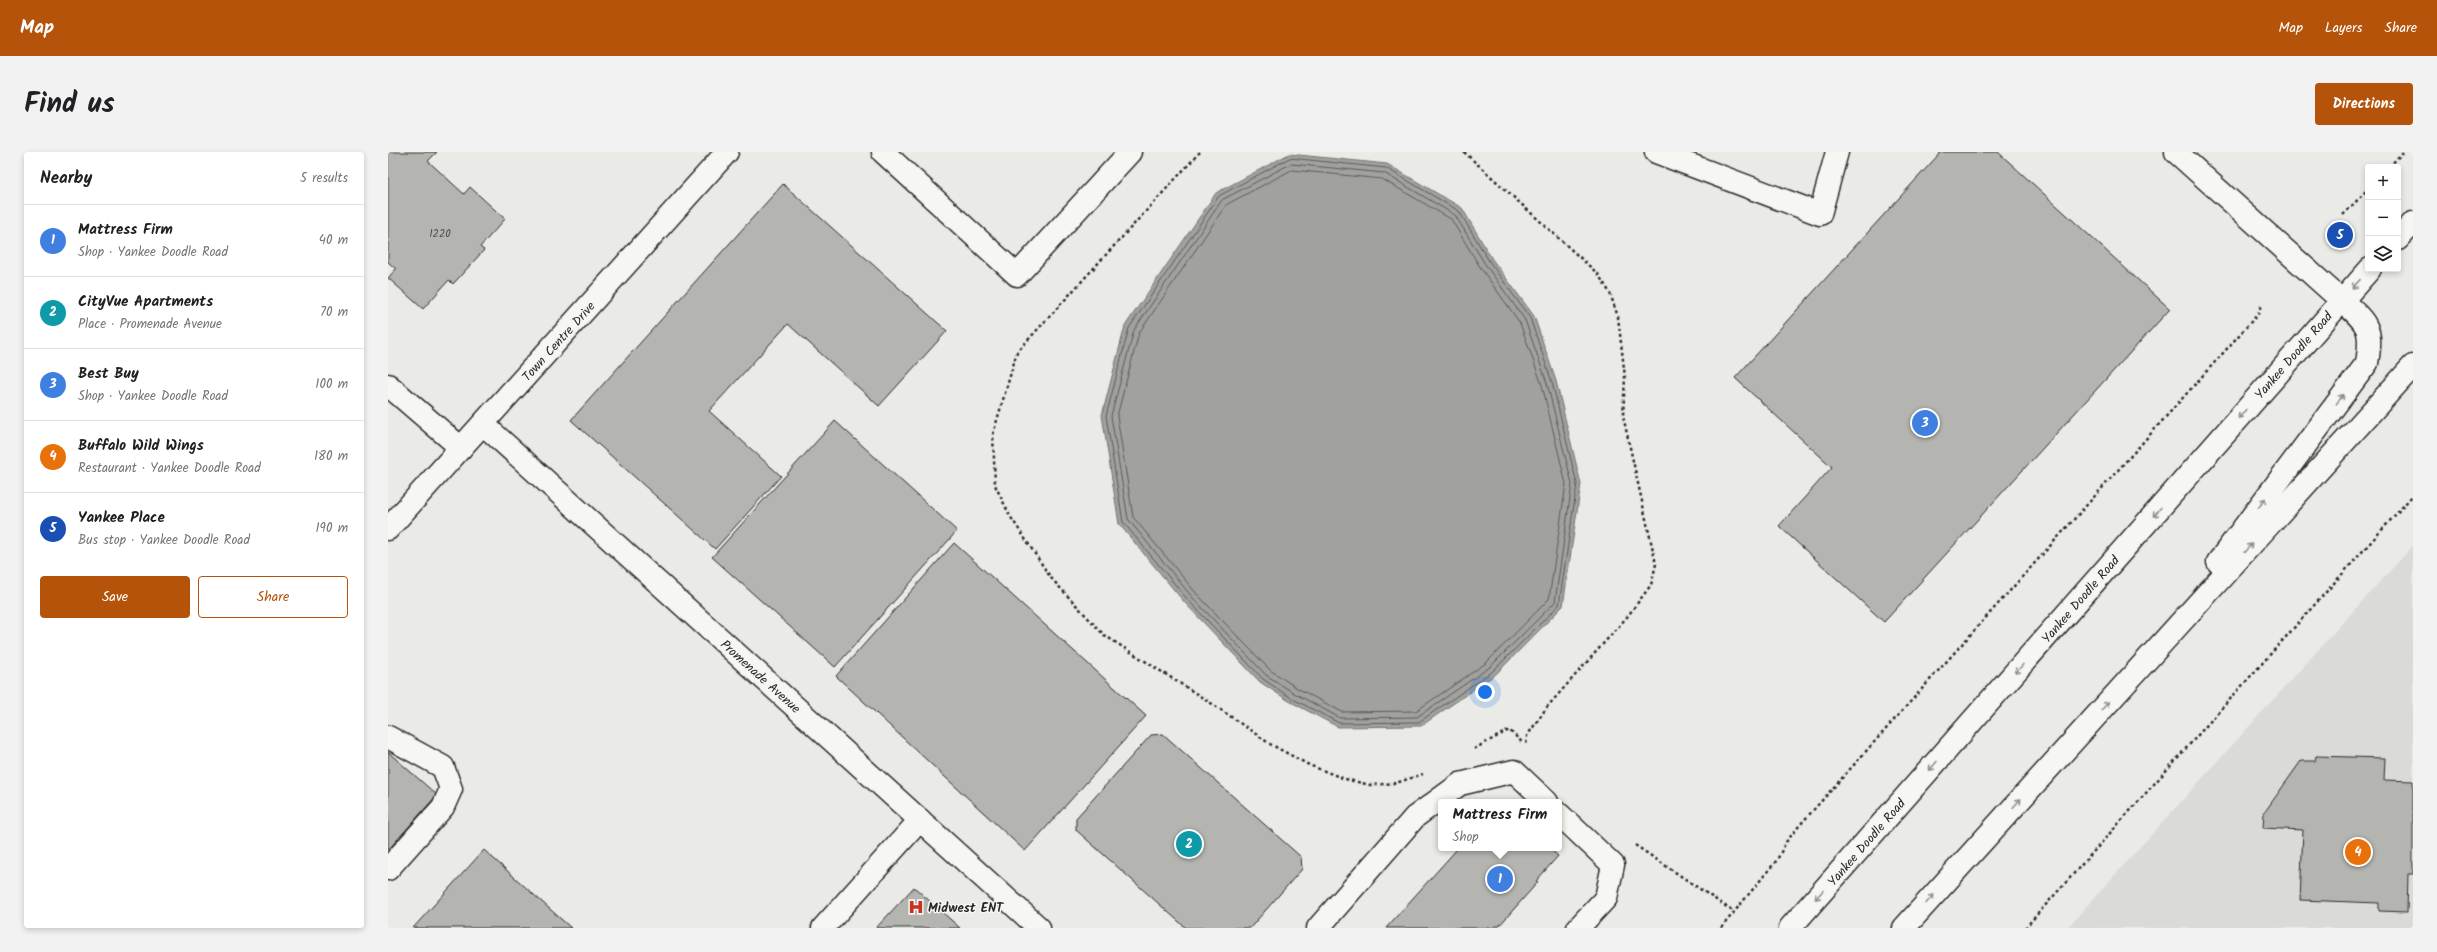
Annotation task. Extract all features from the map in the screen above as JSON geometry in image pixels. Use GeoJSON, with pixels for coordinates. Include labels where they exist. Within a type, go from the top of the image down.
{"type":"FeatureCollection","features":[{"type":"Feature","properties":{"kind":"main road","name":"Town Centre Drive"},"geometry":{"type":"LineString","coordinates":[[388,529],[727,152]]}},
{"type":"Feature","properties":{"kind":"main road"},"geometry":{"type":"LineString","coordinates":[[883,152],[1017,275],[1130,152]]}},
{"type":"Feature","properties":{"kind":"main road"},"geometry":{"type":"LineString","coordinates":[[1656,152],[1820,214],[1837,152]]}},
{"type":"Feature","properties":{"kind":"main road"},"geometry":{"type":"LineString","coordinates":[[2138,669],[2367,362],[2371,340],[2364,321],[2176,152]]}},
{"type":"Feature","properties":{"kind":"main road"},"geometry":{"type":"LineString","coordinates":[[2401,236],[2413,223]]}},
{"type":"Feature","properties":{"kind":"main road","name":"Yankee Doodle Road"},"geometry":{"type":"LineString","coordinates":[[1790,928],[2367,272]]}},
{"type":"Feature","properties":{"kind":"main road"},"geometry":{"type":"LineString","coordinates":[[1904,928],[2413,366]]}},
{"type":"Feature","properties":{"kind":"main road"},"geometry":{"type":"LineString","coordinates":[[388,385],[461,448]]}},
{"type":"Feature","properties":{"kind":"main road","name":"Promenade Avenue"},"geometry":{"type":"LineString","coordinates":[[483,424],[1038,928]]}},
{"type":"Feature","properties":{"kind":"main road"},"geometry":{"type":"LineString","coordinates":[[388,737],[443,767],[451,789],[443,807],[388,869]]}},
{"type":"Feature","properties":{"kind":"main road"},"geometry":{"type":"LineString","coordinates":[[1440,799],[1460,784],[1514,771],[1543,799]]}},
{"type":"Feature","properties":{"kind":"main road"},"geometry":{"type":"LineString","coordinates":[[1318,928],[1415,817],[1438,800]]}},
{"type":"Feature","properties":{"kind":"main road"},"geometry":{"type":"LineString","coordinates":[[1562,817],[1613,864],[1606,898],[1578,928]]}},
{"type":"Feature","properties":{"kind":"main road"},"geometry":{"type":"LineString","coordinates":[[822,928],[920,820]]}},
{"type":"Feature","properties":{"kind":"path"},"geometry":{"type":"LineString","coordinates":[[1200,152],[1017,352],[993,434],[995,485],[1010,516],[1051,578],[1104,635],[1214,705],[1270,744],[1309,765],[1345,779],[1370,785],[1396,783],[1424,773]]}},
{"type":"Feature","properties":{"kind":"path"},"geometry":{"type":"LineString","coordinates":[[1464,152],[1598,274],[1610,293],[1618,317],[1626,377],[1623,416],[1656,564],[1651,585],[1622,623],[1547,707],[1527,736],[1526,745]]}},
{"type":"Feature","properties":{"kind":"path"},"geometry":{"type":"LineString","coordinates":[[2392,164],[2403,152]]}},
{"type":"Feature","properties":{"kind":"path"},"geometry":{"type":"LineString","coordinates":[[2343,216],[2365,192]]}},
{"type":"Feature","properties":{"kind":"path"},"geometry":{"type":"LineString","coordinates":[[1721,928],[1777,860],[1786,842],[1799,826],[2252,319],[2261,305]]}},
{"type":"Feature","properties":{"kind":"path"},"geometry":{"type":"LineString","coordinates":[[2025,928],[2413,495]]}},
{"type":"Feature","properties":{"kind":"path"},"geometry":{"type":"LineString","coordinates":[[1470,752],[1509,730],[1532,750]]}},
{"type":"Feature","properties":{"kind":"path"},"geometry":{"type":"LineString","coordinates":[[1629,840],[1734,912]]}},
{"type":"Feature","properties":{"kind":"shaded area"},"geometry":{"type":"Polygon","coordinates":[[[2413,546],[2413,928],[2067,928],[2375,587],[2413,546]]]}},
{"type":"Feature","properties":{"kind":"water"},"geometry":{"type":"Polygon","coordinates":[[[1289,154],[1387,164],[1462,208],[1492,259],[1534,316],[1556,381],[1581,484],[1563,606],[1496,674],[1421,726],[1338,727],[1289,701],[1260,682],[1185,603],[1119,524],[1102,415],[1125,326],[1216,193],[1289,154]]]}},
{"type":"Feature","properties":{"kind":"building"},"geometry":{"type":"Polygon","coordinates":[[[388,152],[437,152],[428,161],[464,194],[470,187],[505,219],[480,247],[484,250],[453,284],[449,280],[423,309],[388,278],[396,269],[388,262],[388,152]]]}},
{"type":"Feature","properties":{"kind":"building"},"geometry":{"type":"Polygon","coordinates":[[[1941,152],[1998,152],[2170,309],[1884,622],[1779,526],[1832,467],[1735,378],[1941,152]]]}},
{"type":"Feature","properties":{"kind":"building"},"geometry":{"type":"Polygon","coordinates":[[[783,184],[947,331],[879,406],[788,324],[709,411],[781,476],[715,549],[571,420],[783,184]]]}},
{"type":"Feature","properties":{"kind":"building"},"geometry":{"type":"Polygon","coordinates":[[[835,421],[957,531],[835,667],[712,557],[835,421]]]}},
{"type":"Feature","properties":{"kind":"building"},"geometry":{"type":"Polygon","coordinates":[[[954,543],[1146,716],[1025,851],[836,676],[954,543]]]}},
{"type":"Feature","properties":{"kind":"building"},"geometry":{"type":"Polygon","coordinates":[[[1163,734],[1301,857],[1302,869],[1250,928],[1186,928],[1076,830],[1076,818],[1151,735],[1163,734]]]}},
{"type":"Feature","properties":{"kind":"building"},"geometry":{"type":"Polygon","coordinates":[[[388,752],[437,795],[388,850],[388,752]]]}},
{"type":"Feature","properties":{"kind":"building"},"geometry":{"type":"Polygon","coordinates":[[[2316,756],[2385,758],[2384,780],[2413,781],[2413,874],[2408,874],[2407,912],[2379,911],[2379,903],[2300,900],[2303,830],[2263,828],[2264,813],[2301,761],[2315,761],[2316,756]]]}},
{"type":"Feature","properties":{"kind":"building"},"geometry":{"type":"Polygon","coordinates":[[[484,850],[571,928],[413,928],[484,850]]]}},
{"type":"Feature","properties":{"kind":"building"},"geometry":{"type":"Polygon","coordinates":[[[1455,851],[1552,851],[1558,856],[1536,881],[1538,882],[1498,927],[1496,925],[1493,928],[1386,928],[1455,851]]]}},
{"type":"Feature","properties":{"kind":"building","name":"Midwest ENT"},"geometry":{"type":"Polygon","coordinates":[[[914,887],[960,928],[876,928],[914,887]]]}},
{"type":"Feature","properties":{"kind":"place","name":"Yankee Place"},"geometry":{"type":"Point","coordinates":[2340,235]}},
{"type":"Feature","properties":{"kind":"place","name":"Best Buy"},"geometry":{"type":"Point","coordinates":[1925,423]}},
{"type":"Feature","properties":{"kind":"place","name":"CityVue Apartments"},"geometry":{"type":"Point","coordinates":[1189,844]}},
{"type":"Feature","properties":{"kind":"place","name":"Buffalo Wild Wings"},"geometry":{"type":"Point","coordinates":[2358,852]}},
{"type":"Feature","properties":{"kind":"place","name":"Mattress Firm"},"geometry":{"type":"Point","coordinates":[1500,879]}},
{"type":"Feature","properties":{"kind":"place","name":"Midwest ENT"},"geometry":{"type":"Point","coordinates":[916,907]}}]}
